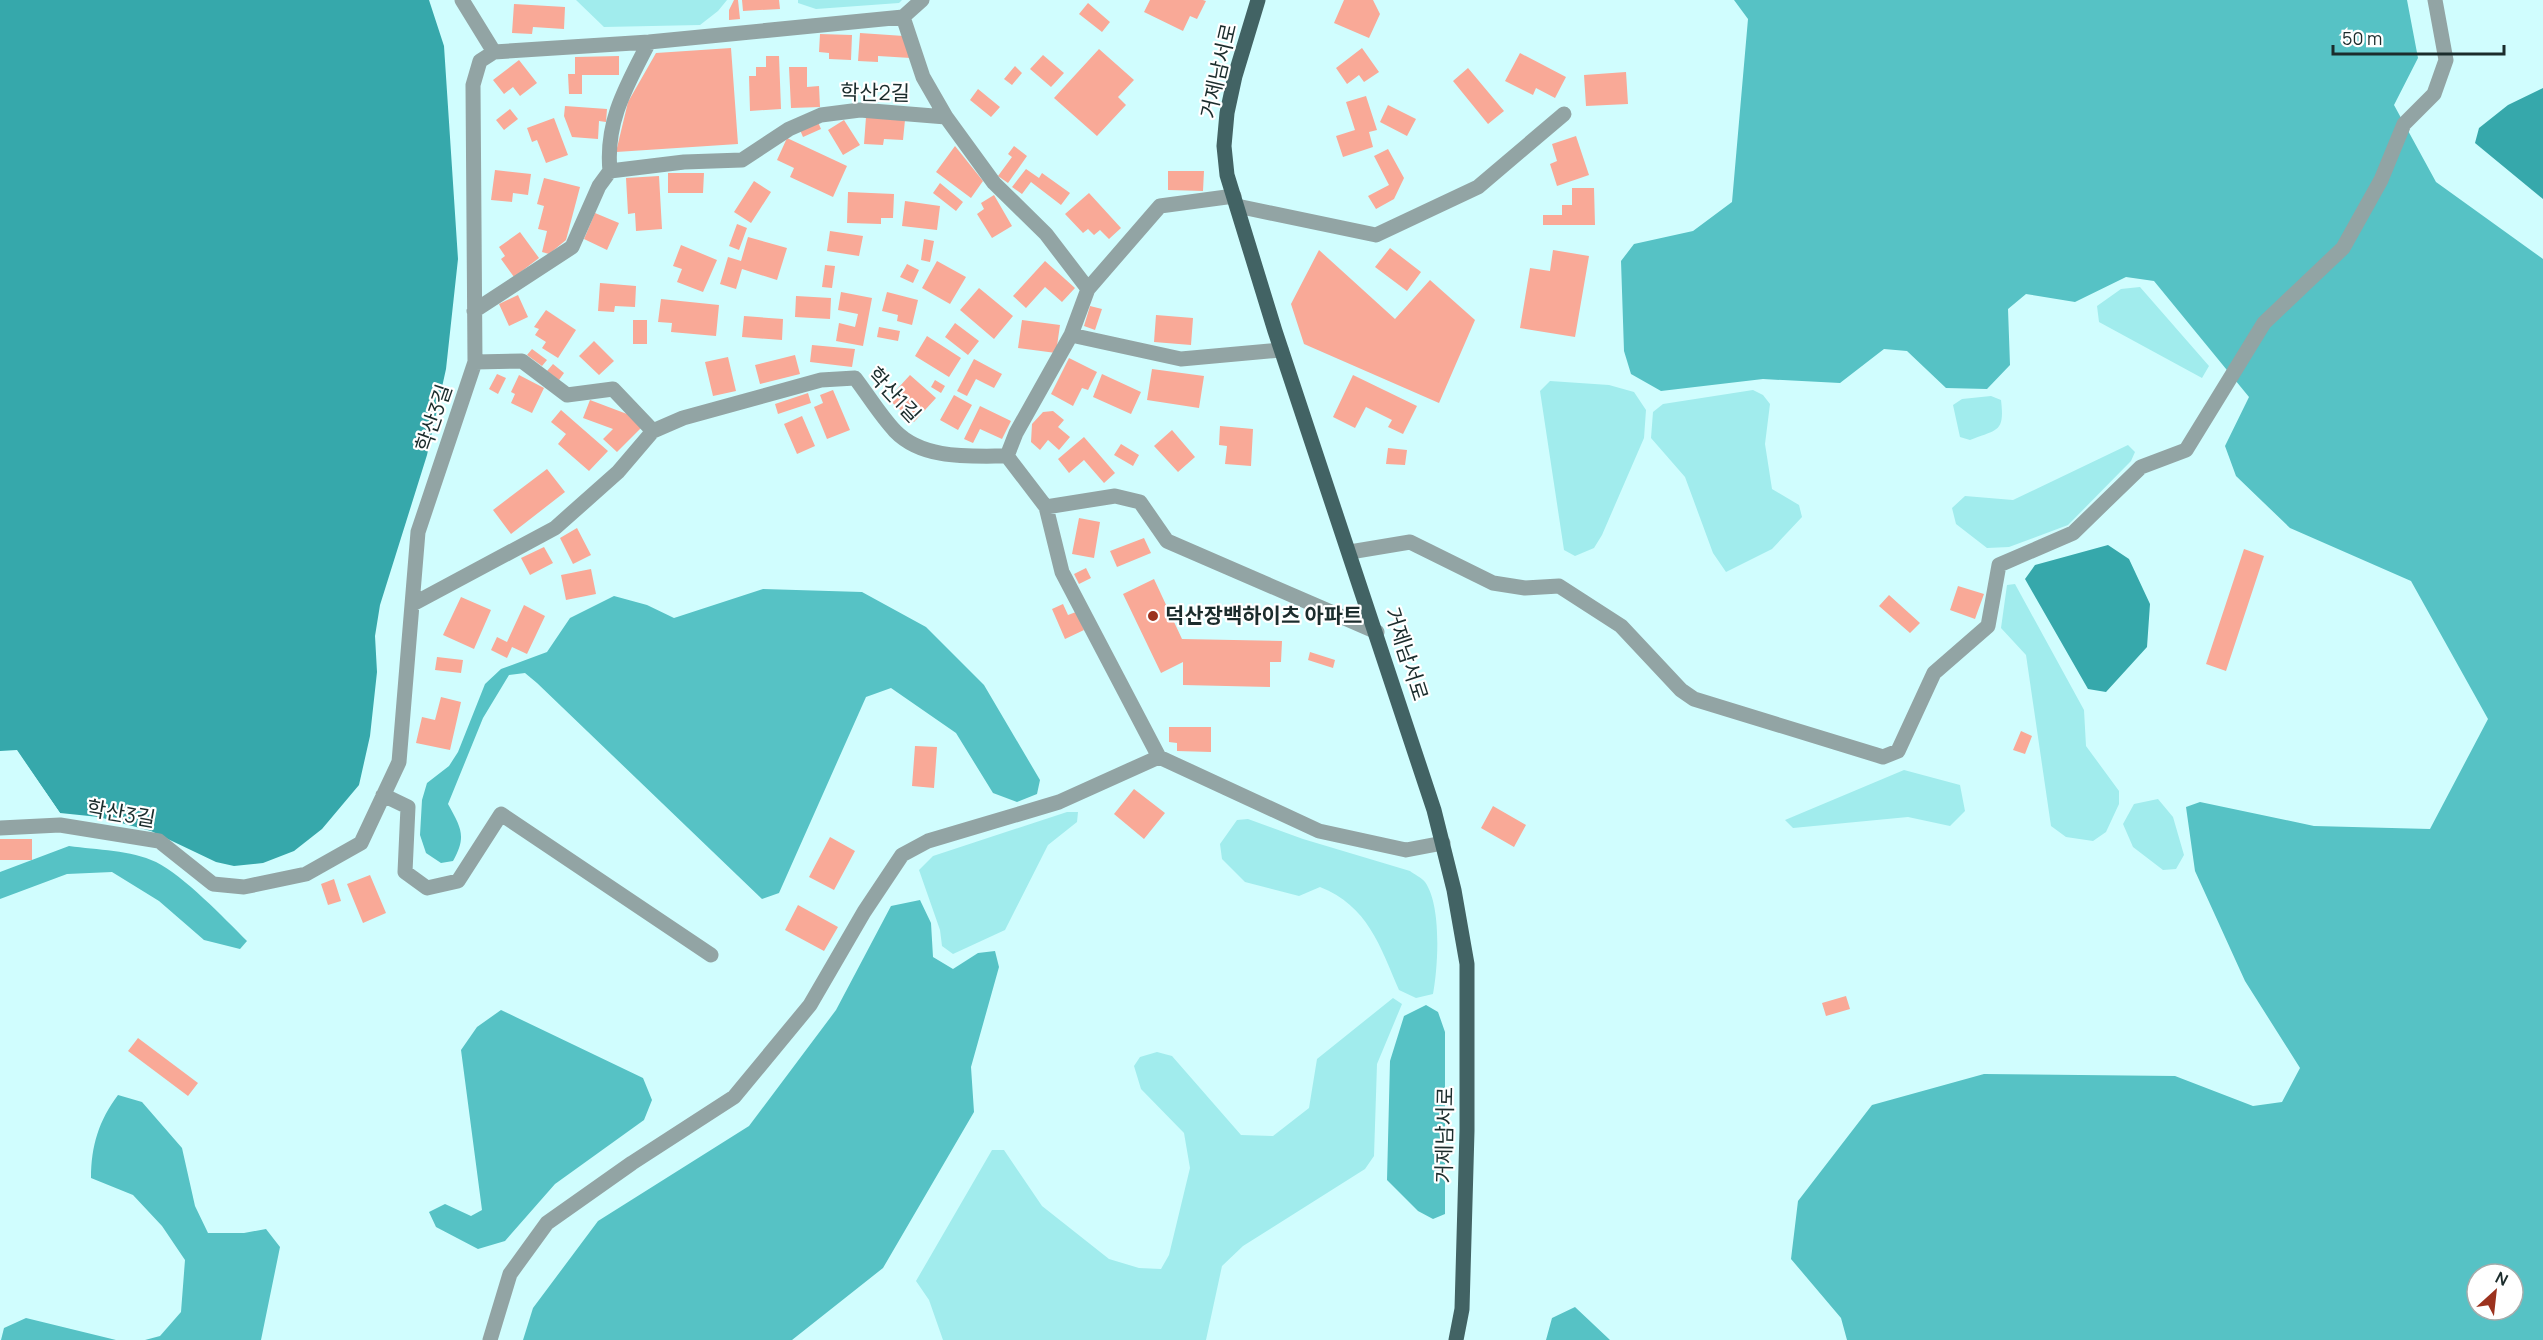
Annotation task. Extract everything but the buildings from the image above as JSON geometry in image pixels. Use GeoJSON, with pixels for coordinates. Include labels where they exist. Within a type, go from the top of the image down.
{"type":"FeatureCollection","features":[{"type":"Feature","properties":{"kind":"main road","name":"거제남서로"},"geometry":{"type":"LineString","coordinates":[[1258,0],[1235,76],[1227,113],[1224,146],[1227,175],[1281,350],[1377,632],[1443,843],[1467,964],[1467,1131],[1462,1309],[1456,1340]]}},
{"type":"Feature","properties":{"kind":"street"},"geometry":{"type":"LineString","coordinates":[[462,0],[494,52],[649,42],[903,17],[922,0]]}},
{"type":"Feature","properties":{"kind":"street"},"geometry":{"type":"LineString","coordinates":[[1350,552],[1410,542],[1493,583],[1525,588],[1559,586],[1621,626],[1681,690],[1694,699],[1883,757],[1898,751],[1934,674],[1988,626],[1999,565],[2073,533],[2141,467],[2186,450],[2264,322],[2343,248],[2380,180],[2404,124],[2434,94],[2446,60],[2434,0]]}},
{"type":"Feature","properties":{"kind":"street"},"geometry":{"type":"LineString","coordinates":[[903,17],[923,77],[946,117],[994,183],[1046,234],[1088,289]]}},
{"type":"Feature","properties":{"kind":"street"},"geometry":{"type":"LineString","coordinates":[[474,311],[572,247],[599,186],[610,171],[608,153],[615,110],[649,42]]}},
{"type":"Feature","properties":{"kind":"street","name":"학산3길"},"geometry":{"type":"LineString","coordinates":[[0,828],[60,825],[159,841],[213,884],[244,887],[306,874],[360,843],[399,762],[418,532],[475,362],[473,85],[480,61],[494,52]]}},
{"type":"Feature","properties":{"kind":"street","name":"학산2길"},"geometry":{"type":"LineString","coordinates":[[610,171],[684,162],[742,160],[789,129],[821,115],[860,110],[946,117]]}},
{"type":"Feature","properties":{"kind":"street"},"geometry":{"type":"LineString","coordinates":[[1443,843],[1406,850],[1319,831],[1159,758],[1062,572],[1046,507],[1007,456],[1016,433],[1071,335],[1088,289],[1160,206],[1235,201],[1376,235],[1478,187],[1564,114]]}},
{"type":"Feature","properties":{"kind":"street"},"geometry":{"type":"LineString","coordinates":[[1071,335],[1182,359],[1281,350]]}},
{"type":"Feature","properties":{"kind":"street"},"geometry":{"type":"LineString","coordinates":[[475,362],[522,361],[567,395],[613,389],[653,431]]}},
{"type":"Feature","properties":{"kind":"street","name":"학산1길"},"geometry":{"type":"LineString","coordinates":[[413,604],[555,528],[618,472],[653,431],[683,418],[821,380],[855,378],[895,431],[910,443],[951,456],[1007,456]]}},
{"type":"Feature","properties":{"kind":"street"},"geometry":{"type":"LineString","coordinates":[[1046,507],[1115,496],[1140,502],[1167,541],[1377,632]]}},
{"type":"Feature","properties":{"kind":"street"},"geometry":{"type":"LineString","coordinates":[[490,1340],[510,1274],[547,1223],[632,1163],[734,1097],[810,1005],[864,912],[902,855],[928,841],[1059,802],[1159,758]]}},
{"type":"Feature","properties":{"kind":"street"},"geometry":{"type":"LineString","coordinates":[[383,795],[408,807],[405,872],[427,888],[458,881],[501,814],[711,955]]}},
{"type":"Feature","properties":{"kind":"shaded area"},"geometry":{"type":"Polygon","coordinates":[[[0,0],[429,0],[444,46],[458,259],[446,369],[427,455],[380,605],[375,636],[377,672],[370,736],[359,785],[322,829],[294,851],[263,863],[234,866],[216,862],[151,831],[99,817],[60,813],[17,751],[0,751],[0,0]]]}},
{"type":"Feature","properties":{"kind":"shaded area"},"geometry":{"type":"Polygon","coordinates":[[[576,0],[727,0],[718,11],[700,25],[604,27],[576,0]]]}},
{"type":"Feature","properties":{"kind":"shaded area"},"geometry":{"type":"Polygon","coordinates":[[[798,0],[902,0],[899,3],[816,9],[798,3],[798,0]]]}},
{"type":"Feature","properties":{"kind":"shaded area"},"geometry":{"type":"Polygon","coordinates":[[[1734,0],[2407,0],[2418,58],[2394,105],[2436,182],[2543,259],[2543,1340],[1847,1340],[1841,1318],[1791,1259],[1798,1201],[1872,1105],[1984,1074],[2175,1076],[2253,1106],[2282,1102],[2300,1068],[2245,981],[2195,871],[2186,807],[2200,802],[2314,826],[2430,829],[2488,719],[2411,581],[2290,528],[2236,476],[2225,446],[2249,397],[2154,281],[2126,277],[2075,302],[2026,294],[2008,309],[2010,365],[1987,389],[1946,388],[1907,351],[1884,349],[1840,383],[1763,379],[1661,391],[1631,374],[1624,351],[1621,261],[1634,244],[1693,231],[1732,202],[1748,19],[1734,0]]]}},
{"type":"Feature","properties":{"kind":"shaded area"},"geometry":{"type":"Polygon","coordinates":[[[2543,88],[2543,199],[2475,143],[2479,128],[2508,105],[2543,88]]]}},
{"type":"Feature","properties":{"kind":"shaded area"},"geometry":{"type":"Polygon","coordinates":[[[2140,287],[2209,366],[2202,378],[2099,322],[2097,306],[2121,289],[2140,287]]]}},
{"type":"Feature","properties":{"kind":"shaded area"},"geometry":{"type":"Polygon","coordinates":[[[1550,381],[1609,385],[1634,392],[1646,410],[1644,438],[1602,535],[1594,548],[1575,556],[1564,550],[1540,391],[1550,381]]]}},
{"type":"Feature","properties":{"kind":"shaded area"},"geometry":{"type":"Polygon","coordinates":[[[1753,390],[1763,395],[1770,404],[1765,444],[1772,489],[1799,505],[1802,517],[1772,549],[1726,572],[1713,553],[1685,477],[1651,438],[1653,412],[1663,404],[1753,390]]]}},
{"type":"Feature","properties":{"kind":"shaded area"},"geometry":{"type":"Polygon","coordinates":[[[1991,396],[2001,400],[2002,419],[1997,428],[1970,440],[1960,437],[1953,405],[1962,399],[1991,396]]]}},
{"type":"Feature","properties":{"kind":"shaded area"},"geometry":{"type":"Polygon","coordinates":[[[2128,445],[2135,452],[2131,461],[2068,525],[2009,547],[1987,548],[1956,524],[1952,508],[1965,496],[2013,500],[2128,445]]]}},
{"type":"Feature","properties":{"kind":"shaded area"},"geometry":{"type":"Polygon","coordinates":[[[2108,545],[2129,559],[2150,604],[2147,647],[2106,692],[2088,689],[2025,579],[2035,565],[2108,545]]]}},
{"type":"Feature","properties":{"kind":"shaded area"},"geometry":{"type":"Polygon","coordinates":[[[2015,584],[2084,710],[2086,746],[2119,791],[2119,804],[2106,832],[2093,841],[2066,837],[2051,826],[2026,655],[2001,628],[2007,585],[2015,584]]]}},
{"type":"Feature","properties":{"kind":"shaded area"},"geometry":{"type":"Polygon","coordinates":[[[763,589],[862,592],[926,627],[984,685],[1040,780],[1037,794],[1017,802],[993,793],[956,733],[891,688],[866,697],[779,893],[762,899],[525,673],[509,675],[483,718],[448,804],[461,832],[460,845],[453,861],[441,863],[426,853],[420,835],[422,800],[427,783],[449,766],[458,752],[485,684],[501,669],[547,652],[570,618],[614,596],[647,605],[674,618],[763,589]]]}},
{"type":"Feature","properties":{"kind":"shaded area"},"geometry":{"type":"Polygon","coordinates":[[[1904,770],[1960,785],[1965,811],[1950,826],[1908,817],[1793,828],[1785,820],[1904,770]]]}},
{"type":"Feature","properties":{"kind":"shaded area"},"geometry":{"type":"Polygon","coordinates":[[[2158,799],[2173,817],[2184,855],[2176,869],[2163,870],[2133,847],[2123,824],[2134,804],[2158,799]]]}},
{"type":"Feature","properties":{"kind":"shaded area"},"geometry":{"type":"Polygon","coordinates":[[[1067,812],[1078,812],[1077,822],[1048,845],[1005,930],[953,954],[942,946],[940,930],[919,870],[933,856],[1067,812]]]}},
{"type":"Feature","properties":{"kind":"shaded area"},"geometry":{"type":"Polygon","coordinates":[[[1248,819],[1303,839],[1410,871],[1424,881],[1434,906],[1436,921],[1437,953],[1433,994],[1416,998],[1399,990],[1370,929],[1350,905],[1336,895],[1320,887],[1299,896],[1245,882],[1222,859],[1220,844],[1237,820],[1248,819]]]}},
{"type":"Feature","properties":{"kind":"shaded area"},"geometry":{"type":"Polygon","coordinates":[[[69,846],[125,853],[156,862],[191,887],[247,941],[240,949],[204,940],[159,901],[112,872],[67,874],[0,899],[0,872],[69,846]]]}},
{"type":"Feature","properties":{"kind":"shaded area"},"geometry":{"type":"Polygon","coordinates":[[[920,900],[931,923],[933,957],[953,969],[978,953],[995,951],[999,967],[971,1067],[974,1112],[883,1268],[792,1340],[523,1340],[533,1308],[598,1221],[749,1126],[836,1010],[891,906],[920,900]]]}},
{"type":"Feature","properties":{"kind":"shaded area"},"geometry":{"type":"Polygon","coordinates":[[[1393,998],[1402,1004],[1377,1064],[1374,1156],[1365,1169],[1243,1246],[1222,1266],[1206,1340],[943,1340],[929,1300],[916,1281],[992,1150],[1004,1150],[1042,1206],[1109,1259],[1139,1268],[1161,1269],[1169,1255],[1190,1168],[1184,1133],[1141,1089],[1134,1066],[1140,1057],[1157,1052],[1172,1056],[1241,1135],[1273,1136],[1309,1108],[1317,1059],[1393,998]]]}},
{"type":"Feature","properties":{"kind":"shaded area"},"geometry":{"type":"Polygon","coordinates":[[[1426,1005],[1438,1012],[1445,1032],[1445,1214],[1433,1219],[1418,1211],[1387,1180],[1390,1061],[1404,1016],[1426,1005]]]}},
{"type":"Feature","properties":{"kind":"shaded area"},"geometry":{"type":"Polygon","coordinates":[[[501,1010],[643,1078],[652,1100],[644,1120],[555,1184],[505,1241],[478,1249],[436,1227],[429,1212],[445,1204],[471,1216],[482,1210],[461,1050],[477,1027],[501,1010]]]}},
{"type":"Feature","properties":{"kind":"shaded area"},"geometry":{"type":"Polygon","coordinates":[[[118,1095],[142,1102],[182,1148],[195,1206],[208,1233],[244,1233],[266,1229],[280,1247],[261,1340],[145,1340],[160,1336],[181,1312],[185,1260],[162,1226],[133,1195],[91,1178],[97,1134],[111,1104],[118,1095]]]}},
{"type":"Feature","properties":{"kind":"shaded area"},"geometry":{"type":"Polygon","coordinates":[[[1575,1307],[1610,1340],[1546,1340],[1552,1318],[1575,1307]]]}},
{"type":"Feature","properties":{"kind":"shaded area"},"geometry":{"type":"Polygon","coordinates":[[[26,1318],[116,1340],[1,1340],[4,1328],[26,1318]]]}},
{"type":"Feature","properties":{"kind":"pier"},"geometry":{"type":"Polygon","coordinates":[[[17,750],[60,813],[59,816],[16,754],[0,754],[0,751],[17,750]]]}},
{"type":"Feature","properties":{"kind":"place","name":"덕산장백하이츠 아파트"},"geometry":{"type":"Point","coordinates":[1153,616]}}]}
